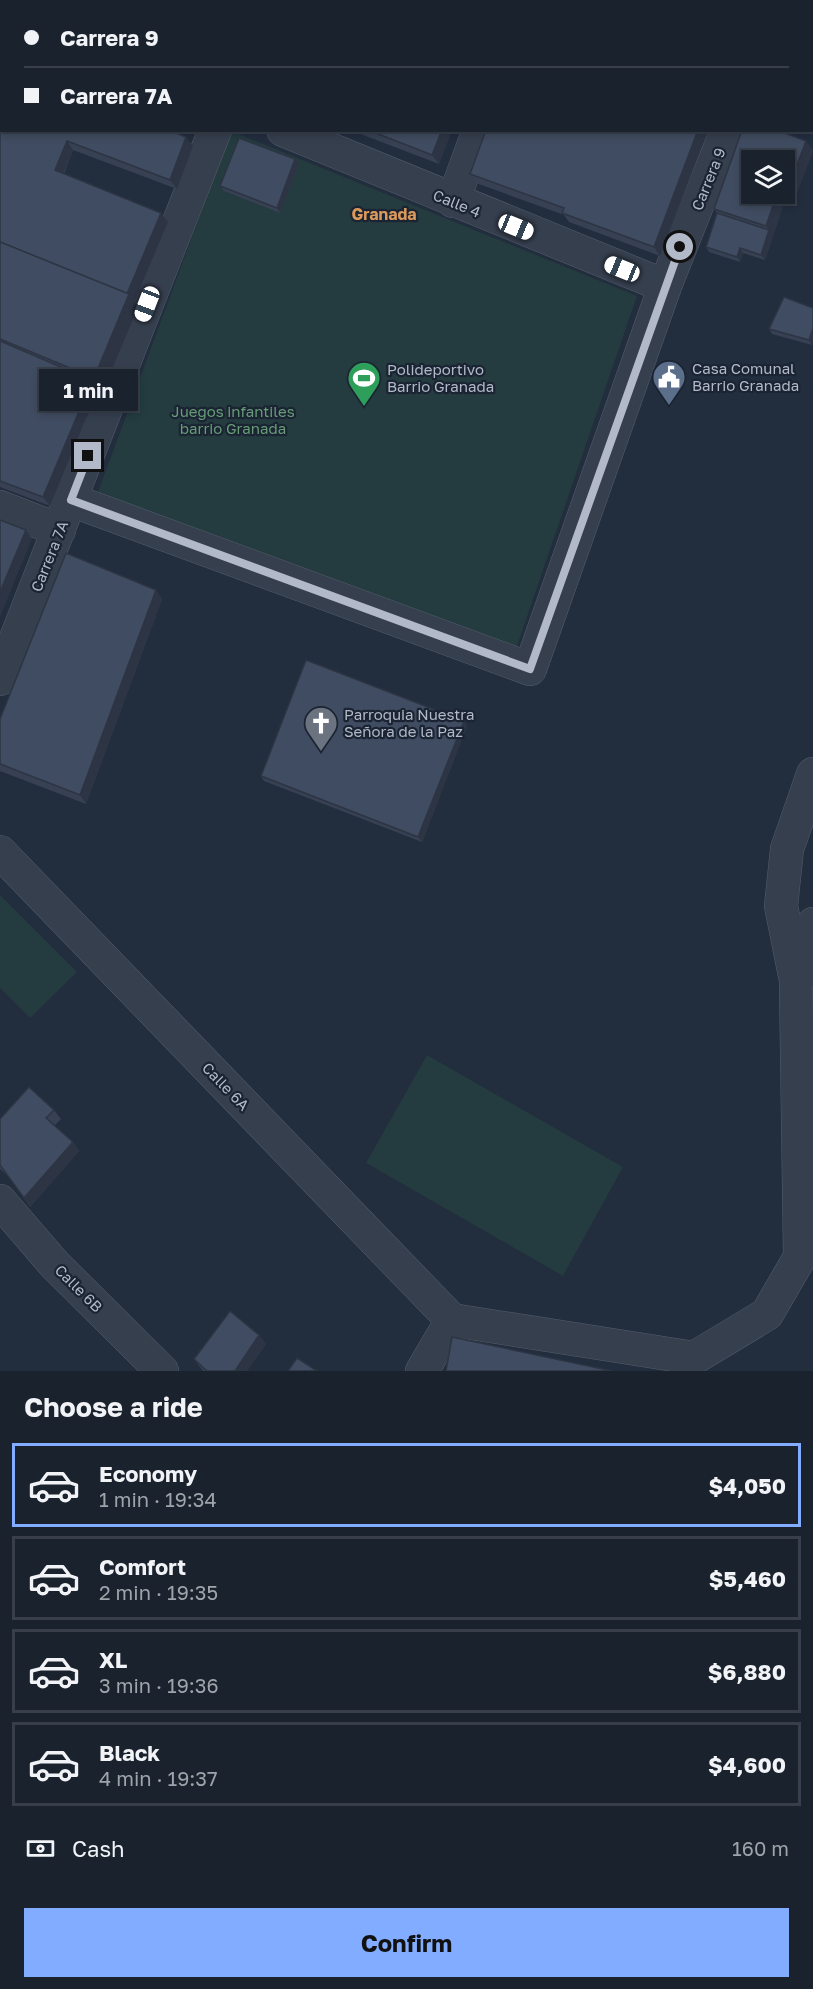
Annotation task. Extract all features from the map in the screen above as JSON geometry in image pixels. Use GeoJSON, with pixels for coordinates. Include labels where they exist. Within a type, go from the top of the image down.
{"type":"FeatureCollection","features":[{"type":"Feature","properties":{"kind":"street","name":"Carrera 7A"},"geometry":{"type":"LineString","coordinates":[[0,679],[214,132]]}},
{"type":"Feature","properties":{"kind":"street","name":"Calle 4"},"geometry":{"type":"LineString","coordinates":[[288,132],[664,286]]}},
{"type":"Feature","properties":{"kind":"street"},"geometry":{"type":"LineString","coordinates":[[453,201],[478,132]]}},
{"type":"Feature","properties":{"kind":"street","name":"Carrera 9"},"geometry":{"type":"LineString","coordinates":[[71,500],[530,669],[664,286],[726,132]]}},
{"type":"Feature","properties":{"kind":"street"},"geometry":{"type":"LineString","coordinates":[[0,507],[59,530]]}},
{"type":"Feature","properties":{"kind":"street"},"geometry":{"type":"LineString","coordinates":[[422,1371],[452,1320],[694,1358],[767,1314],[800,1257],[796,985],[781,906],[788,849],[813,774]]}},
{"type":"Feature","properties":{"kind":"street","name":"Calle 6A"},"geometry":{"type":"LineString","coordinates":[[0,852],[452,1320]]}},
{"type":"Feature","properties":{"kind":"street"},"geometry":{"type":"LineString","coordinates":[[796,985],[813,924]]}},
{"type":"Feature","properties":{"kind":"street","name":"Calle 6B"},"geometry":{"type":"LineString","coordinates":[[0,1202],[55,1265],[162,1371]]}},
{"type":"Feature","properties":{"kind":"green space","name":"Polideportivo Barrio Granada"},"geometry":{"type":"Polygon","coordinates":[[[231,132],[637,296],[506,678],[88,519],[231,132]]]}},
{"type":"Feature","properties":{"kind":"green space"},"geometry":{"type":"Polygon","coordinates":[[[0,895],[77,972],[30,1018],[0,988],[0,895]]]}},
{"type":"Feature","properties":{"kind":"green space"},"geometry":{"type":"Polygon","coordinates":[[[427,1055],[623,1167],[563,1276],[366,1163],[427,1055]]]}},
{"type":"Feature","properties":{"kind":"building"},"geometry":{"type":"Polygon","coordinates":[[[0,132],[174,132],[186,137],[170,180],[67,141],[55,170],[161,213],[127,294],[0,242],[0,132]]]}},
{"type":"Feature","properties":{"kind":"building"},"geometry":{"type":"Polygon","coordinates":[[[373,132],[441,132],[432,155],[373,132]]]}},
{"type":"Feature","properties":{"kind":"building"},"geometry":{"type":"Polygon","coordinates":[[[485,132],[697,132],[654,247],[562,213],[564,208],[470,174],[485,132]]]}},
{"type":"Feature","properties":{"kind":"building"},"geometry":{"type":"Polygon","coordinates":[[[741,132],[782,132],[806,141],[795,170],[795,150],[741,150],[741,204],[774,204],[766,226],[714,209],[741,132]]]}},
{"type":"Feature","properties":{"kind":"building"},"geometry":{"type":"Polygon","coordinates":[[[239,138],[295,159],[277,208],[220,186],[239,138]]]}},
{"type":"Feature","properties":{"kind":"building"},"geometry":{"type":"Polygon","coordinates":[[[717,213],[769,230],[761,255],[740,248],[737,257],[706,247],[717,213]]]}},
{"type":"Feature","properties":{"kind":"building"},"geometry":{"type":"Polygon","coordinates":[[[0,242],[129,294],[94,378],[0,339],[0,242]]]}},
{"type":"Feature","properties":{"kind":"building"},"geometry":{"type":"Polygon","coordinates":[[[784,297],[813,308],[813,328],[809,340],[769,329],[784,297]]]}},
{"type":"Feature","properties":{"kind":"building"},"geometry":{"type":"Polygon","coordinates":[[[0,341],[96,382],[80,409],[43,497],[0,481],[0,341]]]}},
{"type":"Feature","properties":{"kind":"building"},"geometry":{"type":"Polygon","coordinates":[[[0,520],[26,530],[0,592],[0,520]]]}},
{"type":"Feature","properties":{"kind":"building"},"geometry":{"type":"Polygon","coordinates":[[[66,553],[156,590],[80,795],[0,764],[0,719],[66,553]]]}},
{"type":"Feature","properties":{"kind":"building"},"geometry":{"type":"Polygon","coordinates":[[[306,660],[464,721],[418,837],[261,776],[306,660]]]}},
{"type":"Feature","properties":{"kind":"building"},"geometry":{"type":"Polygon","coordinates":[[[29,1087],[54,1110],[46,1118],[73,1142],[24,1198],[0,1165],[0,1119],[29,1087]]]}},
{"type":"Feature","properties":{"kind":"building"},"geometry":{"type":"Polygon","coordinates":[[[230,1311],[259,1335],[235,1371],[207,1371],[194,1359],[230,1311]]]}},
{"type":"Feature","properties":{"kind":"building"},"geometry":{"type":"Polygon","coordinates":[[[452,1337],[612,1371],[446,1371],[452,1337]]]}},
{"type":"Feature","properties":{"kind":"building"},"geometry":{"type":"Polygon","coordinates":[[[297,1358],[317,1371],[288,1371],[297,1358]]]}},
{"type":"Feature","properties":{"kind":"place","name":"Casa Comunal Barrio Granada"},"geometry":{"type":"Point","coordinates":[669,406]}},
{"type":"Feature","properties":{"kind":"place","name":"Polideportivo Barrio Granada"},"geometry":{"type":"Point","coordinates":[364,407]}},
{"type":"Feature","properties":{"kind":"place","name":"Parroquia Nuestra Señora de la Paz"},"geometry":{"type":"Point","coordinates":[321,752]}},
{"type":"Feature","properties":{"kind":"district","name":"Granada"},"geometry":{"type":"Point","coordinates":[384,214]}},
{"type":"Feature","properties":{"kind":"route"},"geometry":{"type":"LineString","coordinates":[[88,456],[71,500],[530,669],[664,286],[680,247]]}},
{"type":"Feature","properties":{"kind":"park label","name":"Juegos infantiles barrio Granada"},"geometry":{"type":"Point","coordinates":[233,420]}}]}
